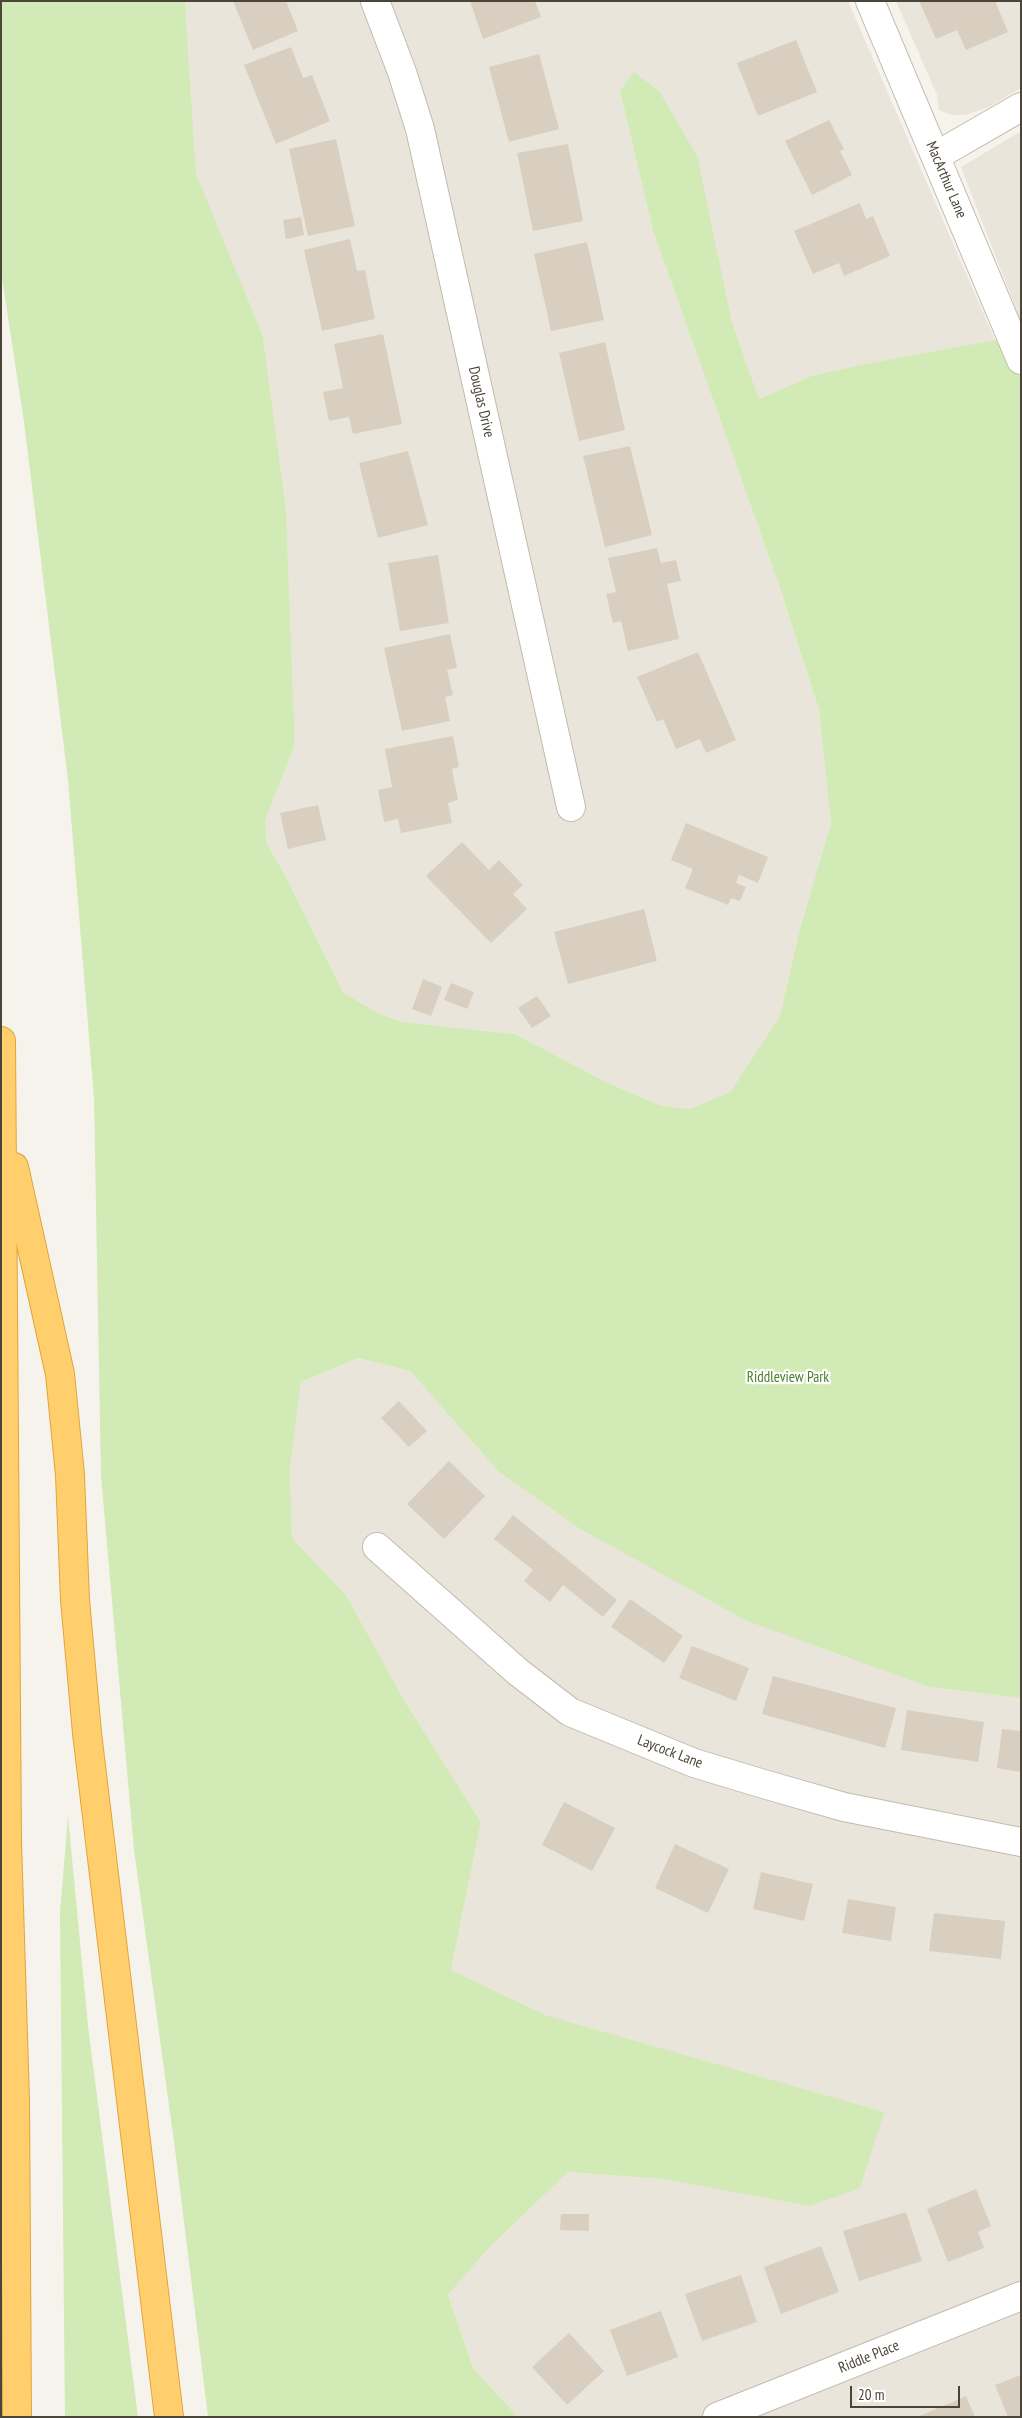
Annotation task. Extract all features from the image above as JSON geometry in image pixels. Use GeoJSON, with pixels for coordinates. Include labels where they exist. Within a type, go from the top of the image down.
{"type":"FeatureCollection","features":[{"type":"Feature","properties":{"kind":"highway"},"geometry":{"type":"LineString","coordinates":[[1,1042],[7,1831],[15,2101],[17,2417]]}},
{"type":"Feature","properties":{"kind":"highway"},"geometry":{"type":"LineString","coordinates":[[2,1116],[60,1374],[70,1475],[76,1600],[87,1733],[169,2417]]}},
{"type":"Feature","properties":{"kind":"street","name":"Douglas Drive"},"geometry":{"type":"LineString","coordinates":[[375,1],[402,72],[420,129],[571,807]]}},
{"type":"Feature","properties":{"kind":"street","name":"MacArthur Lane"},"geometry":{"type":"LineString","coordinates":[[870,1],[1021,360]]}},
{"type":"Feature","properties":{"kind":"street"},"geometry":{"type":"LineString","coordinates":[[936,156],[1021,107]]}},
{"type":"Feature","properties":{"kind":"street","name":"Laycock Lane"},"geometry":{"type":"LineString","coordinates":[[377,1547],[518,1672],[570,1712],[694,1762],[767,1785],[844,1807],[1021,1842]]}},
{"type":"Feature","properties":{"kind":"street","name":"Riddle Place"},"geometry":{"type":"LineString","coordinates":[[717,2417],[1021,2296]]}},
{"type":"Feature","properties":{"kind":"shaded area"},"geometry":{"type":"Polygon","coordinates":[[[185,1],[848,1],[995,340],[811,376],[759,399],[732,322],[719,264],[620,91],[653,231],[779,585],[819,710],[831,823],[799,932],[780,1016],[730,1092],[689,1109],[659,1105],[606,1082],[515,1034],[402,1022],[376,1012],[343,992],[286,877],[267,844],[265,821],[295,744],[286,509],[263,336],[196,173],[185,1]]]}},
{"type":"Feature","properties":{"kind":"shaded area"},"geometry":{"type":"Polygon","coordinates":[[[896,1],[1021,1],[1021,88],[989,107],[965,115],[951,115],[939,110],[937,95],[896,1]]]}},
{"type":"Feature","properties":{"kind":"shaded area"},"geometry":{"type":"Polygon","coordinates":[[[1021,131],[1021,322],[961,167],[1021,131]]]}},
{"type":"Feature","properties":{"kind":"shaded area"},"geometry":{"type":"Polygon","coordinates":[[[358,1358],[410,1371],[498,1471],[577,1527],[930,1687],[1021,1698],[1021,2417],[518,2417],[473,2368],[448,2295],[488,2249],[568,2172],[663,2179],[548,2016],[451,1970],[481,1822],[407,1705],[346,1595],[292,1538],[290,1468],[301,1382],[358,1358]]]}},
{"type":"Feature","properties":{"kind":"green space","name":"Riddleview Park"},"geometry":{"type":"Polygon","coordinates":[[[1,1],[185,1],[196,173],[263,336],[286,509],[295,744],[265,821],[267,844],[286,877],[343,992],[376,1012],[402,1022],[515,1034],[606,1082],[659,1105],[689,1109],[730,1092],[780,1016],[799,932],[831,823],[819,710],[779,585],[653,231],[620,91],[634,72],[659,91],[697,156],[732,322],[759,399],[811,376],[995,340],[1021,341],[1021,1698],[930,1687],[747,1621],[577,1527],[498,1471],[410,1371],[358,1358],[301,1382],[290,1468],[292,1538],[346,1595],[407,1705],[481,1822],[451,1970],[548,2016],[884,2112],[860,2188],[810,2206],[663,2179],[568,2172],[488,2249],[448,2295],[473,2368],[518,2417],[208,2417],[175,2149],[134,1850],[101,1476],[94,1098],[68,780],[24,422],[1,271],[1,1]]]}},
{"type":"Feature","properties":{"kind":"green space"},"geometry":{"type":"Polygon","coordinates":[[[68,1816],[88,2026],[138,2417],[65,2417],[60,1913],[68,1816]]]}},
{"type":"Feature","properties":{"kind":"building"},"geometry":{"type":"Polygon","coordinates":[[[233,1],[286,1],[298,31],[253,50],[233,1]]]}},
{"type":"Feature","properties":{"kind":"building"},"geometry":{"type":"Polygon","coordinates":[[[470,1],[535,1],[541,17],[483,39],[470,1]]]}},
{"type":"Feature","properties":{"kind":"building"},"geometry":{"type":"Polygon","coordinates":[[[919,1],[995,1],[1008,32],[966,50],[957,30],[936,39],[919,1]]]}},
{"type":"Feature","properties":{"kind":"building"},"geometry":{"type":"Polygon","coordinates":[[[796,40],[817,92],[758,116],[737,63],[796,40]]]}},
{"type":"Feature","properties":{"kind":"building"},"geometry":{"type":"Polygon","coordinates":[[[291,47],[303,78],[312,75],[330,121],[276,144],[244,65],[291,47]]]}},
{"type":"Feature","properties":{"kind":"building"},"geometry":{"type":"Polygon","coordinates":[[[539,54],[559,129],[509,142],[489,67],[539,54]]]}},
{"type":"Feature","properties":{"kind":"building"},"geometry":{"type":"Polygon","coordinates":[[[829,120],[844,149],[840,151],[852,175],[812,195],[785,141],[829,120]]]}},
{"type":"Feature","properties":{"kind":"building"},"geometry":{"type":"Polygon","coordinates":[[[336,139],[355,226],[308,236],[289,149],[336,139]]]}},
{"type":"Feature","properties":{"kind":"building"},"geometry":{"type":"Polygon","coordinates":[[[568,144],[583,221],[533,231],[517,153],[568,144]]]}},
{"type":"Feature","properties":{"kind":"building"},"geometry":{"type":"Polygon","coordinates":[[[860,203],[866,219],[873,216],[890,256],[844,276],[839,263],[813,274],[794,231],[860,203]]]}},
{"type":"Feature","properties":{"kind":"building"},"geometry":{"type":"Polygon","coordinates":[[[301,217],[304,235],[286,239],[283,220],[301,217]]]}},
{"type":"Feature","properties":{"kind":"building"},"geometry":{"type":"Polygon","coordinates":[[[350,239],[357,271],[365,270],[375,319],[322,331],[304,250],[350,239]]]}},
{"type":"Feature","properties":{"kind":"building"},"geometry":{"type":"Polygon","coordinates":[[[587,242],[604,320],[551,331],[534,254],[587,242]]]}},
{"type":"Feature","properties":{"kind":"building"},"geometry":{"type":"Polygon","coordinates":[[[383,334],[402,424],[353,434],[349,417],[329,421],[323,392],[343,388],[334,344],[383,334]]]}},
{"type":"Feature","properties":{"kind":"building"},"geometry":{"type":"Polygon","coordinates":[[[605,342],[625,430],[579,441],[559,353],[605,342]]]}},
{"type":"Feature","properties":{"kind":"building"},"geometry":{"type":"Polygon","coordinates":[[[630,446],[652,535],[605,547],[583,456],[630,446]]]}},
{"type":"Feature","properties":{"kind":"building"},"geometry":{"type":"Polygon","coordinates":[[[408,451],[428,525],[378,538],[359,463],[408,451]]]}},
{"type":"Feature","properties":{"kind":"building"},"geometry":{"type":"Polygon","coordinates":[[[657,548],[661,563],[676,560],[681,581],[667,584],[679,639],[628,651],[621,621],[613,623],[606,594],[616,592],[608,558],[657,548]]]}},
{"type":"Feature","properties":{"kind":"building"},"geometry":{"type":"Polygon","coordinates":[[[438,555],[449,623],[400,631],[388,563],[438,555]]]}},
{"type":"Feature","properties":{"kind":"building"},"geometry":{"type":"Polygon","coordinates":[[[450,634],[457,668],[447,670],[453,695],[445,697],[450,721],[402,731],[384,648],[450,634]]]}},
{"type":"Feature","properties":{"kind":"building"},"geometry":{"type":"Polygon","coordinates":[[[698,652],[736,740],[706,753],[700,739],[676,749],[663,719],[657,722],[637,677],[698,652]]]}},
{"type":"Feature","properties":{"kind":"building"},"geometry":{"type":"Polygon","coordinates":[[[453,736],[459,767],[452,769],[458,800],[448,803],[452,823],[401,833],[398,819],[384,822],[378,790],[392,787],[385,749],[453,736]]]}},
{"type":"Feature","properties":{"kind":"building"},"geometry":{"type":"Polygon","coordinates":[[[318,805],[326,840],[288,849],[280,813],[318,805]]]}},
{"type":"Feature","properties":{"kind":"building"},"geometry":{"type":"Polygon","coordinates":[[[686,823],[768,857],[758,883],[739,875],[736,883],[746,887],[740,901],[731,898],[728,905],[685,888],[693,869],[671,860],[686,823]]]}},
{"type":"Feature","properties":{"kind":"building"},"geometry":{"type":"Polygon","coordinates":[[[462,842],[489,870],[499,860],[523,885],[513,894],[527,909],[491,943],[426,876],[462,842]]]}},
{"type":"Feature","properties":{"kind":"building"},"geometry":{"type":"Polygon","coordinates":[[[644,909],[657,961],[568,984],[554,932],[644,909]]]}},
{"type":"Feature","properties":{"kind":"building"},"geometry":{"type":"Polygon","coordinates":[[[423,979],[442,987],[431,1016],[412,1009],[423,979]]]}},
{"type":"Feature","properties":{"kind":"building"},"geometry":{"type":"Polygon","coordinates":[[[451,983],[474,992],[467,1009],[444,1000],[451,983]]]}},
{"type":"Feature","properties":{"kind":"building"},"geometry":{"type":"Polygon","coordinates":[[[537,996],[551,1016],[532,1028],[518,1008],[537,996]]]}},
{"type":"Feature","properties":{"kind":"building"},"geometry":{"type":"Polygon","coordinates":[[[399,1401],[427,1431],[409,1447],[381,1418],[399,1401]]]}},
{"type":"Feature","properties":{"kind":"building"},"geometry":{"type":"Polygon","coordinates":[[[449,1461],[485,1496],[444,1539],[407,1504],[449,1461]]]}},
{"type":"Feature","properties":{"kind":"building"},"geometry":{"type":"Polygon","coordinates":[[[513,1515],[617,1600],[603,1617],[563,1585],[550,1602],[524,1581],[533,1570],[494,1539],[513,1515]]]}},
{"type":"Feature","properties":{"kind":"building"},"geometry":{"type":"Polygon","coordinates":[[[630,1599],[683,1636],[664,1663],[611,1627],[630,1599]]]}},
{"type":"Feature","properties":{"kind":"building"},"geometry":{"type":"Polygon","coordinates":[[[692,1646],[749,1668],[736,1701],[679,1678],[692,1646]]]}},
{"type":"Feature","properties":{"kind":"building"},"geometry":{"type":"Polygon","coordinates":[[[773,1676],[896,1708],[885,1748],[762,1714],[773,1676]]]}},
{"type":"Feature","properties":{"kind":"building"},"geometry":{"type":"Polygon","coordinates":[[[907,1710],[984,1722],[978,1762],[901,1750],[907,1710]]]}},
{"type":"Feature","properties":{"kind":"building"},"geometry":{"type":"Polygon","coordinates":[[[1002,1729],[1021,1731],[1021,1772],[997,1768],[1002,1729]]]}},
{"type":"Feature","properties":{"kind":"building"},"geometry":{"type":"Polygon","coordinates":[[[564,1802],[615,1828],[592,1871],[542,1845],[564,1802]]]}},
{"type":"Feature","properties":{"kind":"building"},"geometry":{"type":"Polygon","coordinates":[[[675,1844],[729,1869],[708,1913],[655,1888],[675,1844]]]}},
{"type":"Feature","properties":{"kind":"building"},"geometry":{"type":"Polygon","coordinates":[[[761,1872],[813,1884],[804,1921],[753,1909],[761,1872]]]}},
{"type":"Feature","properties":{"kind":"building"},"geometry":{"type":"Polygon","coordinates":[[[848,1899],[896,1907],[891,1941],[842,1933],[848,1899]]]}},
{"type":"Feature","properties":{"kind":"building"},"geometry":{"type":"Polygon","coordinates":[[[934,1913],[1005,1921],[1001,1959],[929,1951],[934,1913]]]}},
{"type":"Feature","properties":{"kind":"building"},"geometry":{"type":"Polygon","coordinates":[[[976,2189],[991,2226],[978,2232],[984,2248],[948,2262],[927,2209],[976,2189]]]}},
{"type":"Feature","properties":{"kind":"building"},"geometry":{"type":"Polygon","coordinates":[[[906,2212],[922,2261],[859,2281],[843,2231],[906,2212]]]}},
{"type":"Feature","properties":{"kind":"building"},"geometry":{"type":"Polygon","coordinates":[[[561,2214],[589,2214],[589,2231],[560,2230],[561,2214]]]}},
{"type":"Feature","properties":{"kind":"building"},"geometry":{"type":"Polygon","coordinates":[[[821,2246],[839,2292],[781,2314],[764,2267],[821,2246]]]}},
{"type":"Feature","properties":{"kind":"building"},"geometry":{"type":"Polygon","coordinates":[[[741,2275],[757,2322],[702,2341],[685,2294],[741,2275]]]}},
{"type":"Feature","properties":{"kind":"building"},"geometry":{"type":"Polygon","coordinates":[[[661,2311],[678,2357],[627,2376],[610,2330],[661,2311]]]}},
{"type":"Feature","properties":{"kind":"building"},"geometry":{"type":"Polygon","coordinates":[[[569,2333],[604,2371],[567,2405],[532,2367],[569,2333]]]}},
{"type":"Feature","properties":{"kind":"building"},"geometry":{"type":"Polygon","coordinates":[[[1021,2375],[1021,2417],[1008,2417],[995,2385],[1021,2375]]]}},
{"type":"Feature","properties":{"kind":"building"},"geometry":{"type":"Polygon","coordinates":[[[966,2396],[975,2417],[917,2417],[966,2396]]]}}]}
